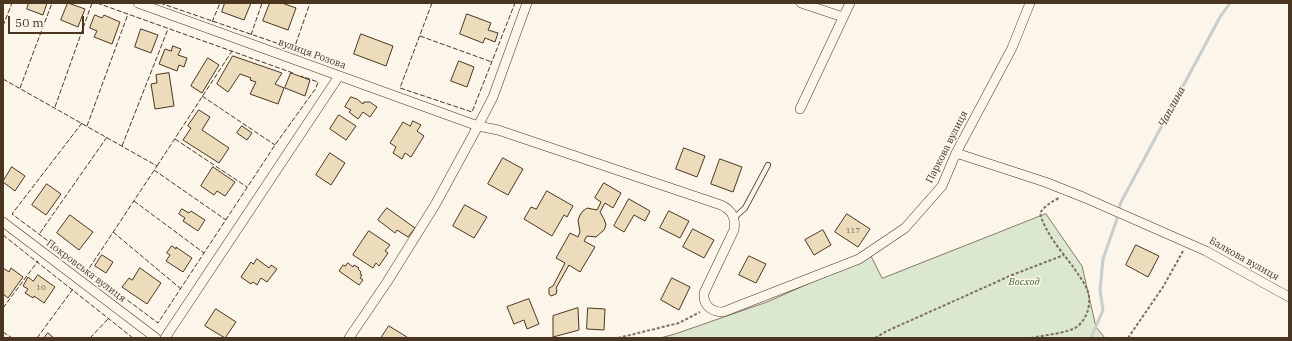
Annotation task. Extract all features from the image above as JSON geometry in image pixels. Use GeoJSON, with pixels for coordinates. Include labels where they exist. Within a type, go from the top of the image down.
{"type":"FeatureCollection","features":[{"type":"Feature","properties":{"kind":"street","name":"вулиця Розова"},"geometry":{"type":"LineString","coordinates":[[138,3],[478,126],[505,133],[721,205],[731,212],[734,218]]}},
{"type":"Feature","properties":{"kind":"street"},"geometry":{"type":"LineString","coordinates":[[348,338],[387,282],[435,205],[478,126],[493,97],[528,3]]}},
{"type":"Feature","properties":{"kind":"street"},"geometry":{"type":"LineString","coordinates":[[801,3],[843,17]]}},
{"type":"Feature","properties":{"kind":"street"},"geometry":{"type":"LineString","coordinates":[[800,109],[850,3]]}},
{"type":"Feature","properties":{"kind":"street","name":"Паркова вулиця"},"geometry":{"type":"LineString","coordinates":[[708,307],[712,310],[723,312],[859,259],[905,228],[942,186],[956,153],[1012,48],[1030,3]]}},
{"type":"Feature","properties":{"kind":"street"},"geometry":{"type":"LineString","coordinates":[[165,338],[339,76]]}},
{"type":"Feature","properties":{"kind":"street","name":"Балкова вулиця"},"geometry":{"type":"LineString","coordinates":[[956,153],[1068,191],[1206,251],[1289,297]]}},
{"type":"Feature","properties":{"kind":"street"},"geometry":{"type":"LineString","coordinates":[[708,307],[704,298],[704,293],[734,230],[734,218]]}},
{"type":"Feature","properties":{"kind":"street","name":"Покровська вулиця"},"geometry":{"type":"LineString","coordinates":[[3,222],[156,338]]}},
{"type":"Feature","properties":{"kind":"lane"},"geometry":{"type":"LineString","coordinates":[[734,218],[745,208],[768,165]]}},
{"type":"Feature","properties":{"kind":"path"},"geometry":{"type":"LineString","coordinates":[[1031,338],[1075,328],[1081,324],[1086,316],[1088,293],[1083,282],[1042,220],[1040,213],[1048,205],[1068,191]]}},
{"type":"Feature","properties":{"kind":"path"},"geometry":{"type":"LineString","coordinates":[[1128,338],[1163,287],[1187,243]]}},
{"type":"Feature","properties":{"kind":"path"},"geometry":{"type":"LineString","coordinates":[[875,338],[1005,278],[1064,255]]}},
{"type":"Feature","properties":{"kind":"path"},"geometry":{"type":"LineString","coordinates":[[618,338],[680,323],[708,307]]}},
{"type":"Feature","properties":{"kind":"green space","name":"Восход"},"geometry":{"type":"Polygon","coordinates":[[[1046,214],[1082,266],[1096,327],[1105,338],[660,338],[767,302],[871,256],[882,278],[1046,214]]]}},
{"type":"Feature","properties":{"kind":"building"},"geometry":{"type":"Polygon","coordinates":[[[29,3],[47,3],[43,15],[27,9],[29,3]]]}},
{"type":"Feature","properties":{"kind":"building"},"geometry":{"type":"Polygon","coordinates":[[[68,3],[85,9],[78,27],[61,20],[68,3]]]}},
{"type":"Feature","properties":{"kind":"building"},"geometry":{"type":"Polygon","coordinates":[[[225,3],[251,3],[244,20],[222,12],[225,3]]]}},
{"type":"Feature","properties":{"kind":"building"},"geometry":{"type":"Polygon","coordinates":[[[270,3],[282,3],[296,8],[288,30],[263,21],[270,3]]]}},
{"type":"Feature","properties":{"kind":"building"},"geometry":{"type":"Polygon","coordinates":[[[467,14],[491,23],[488,30],[498,33],[495,42],[485,38],[483,43],[460,34],[467,14]]]}},
{"type":"Feature","properties":{"kind":"building"},"geometry":{"type":"Polygon","coordinates":[[[95,15],[102,18],[104,15],[120,22],[112,44],[94,37],[97,31],[90,28],[95,15]]]}},
{"type":"Feature","properties":{"kind":"building"},"geometry":{"type":"Polygon","coordinates":[[[141,29],[158,35],[151,53],[135,47],[141,29]]]}},
{"type":"Feature","properties":{"kind":"building"},"geometry":{"type":"Polygon","coordinates":[[[361,34],[393,46],[386,66],[354,54],[361,34]]]}},
{"type":"Feature","properties":{"kind":"building"},"geometry":{"type":"Polygon","coordinates":[[[173,46],[181,49],[178,55],[187,58],[184,67],[179,65],[177,71],[159,64],[165,49],[171,51],[173,46]]]}},
{"type":"Feature","properties":{"kind":"building"},"geometry":{"type":"Polygon","coordinates":[[[233,56],[282,73],[275,84],[284,88],[278,104],[250,94],[256,82],[250,80],[251,78],[240,74],[228,92],[217,84],[233,56]]]}},
{"type":"Feature","properties":{"kind":"building"},"geometry":{"type":"Polygon","coordinates":[[[208,58],[219,65],[202,93],[191,86],[208,58]]]}},
{"type":"Feature","properties":{"kind":"building"},"geometry":{"type":"Polygon","coordinates":[[[459,61],[474,67],[467,87],[451,81],[459,61]]]}},
{"type":"Feature","properties":{"kind":"building"},"geometry":{"type":"Polygon","coordinates":[[[169,73],[174,106],[155,109],[151,84],[157,83],[156,75],[169,73]]]}},
{"type":"Feature","properties":{"kind":"building"},"geometry":{"type":"Polygon","coordinates":[[[291,73],[310,80],[305,96],[285,88],[291,73]]]}},
{"type":"Feature","properties":{"kind":"building"},"geometry":{"type":"Polygon","coordinates":[[[351,97],[357,99],[363,104],[364,102],[370,102],[377,107],[370,117],[363,112],[358,119],[349,112],[351,110],[345,107],[351,97]]]}},
{"type":"Feature","properties":{"kind":"building"},"geometry":{"type":"Polygon","coordinates":[[[199,110],[210,117],[202,130],[229,148],[219,163],[183,140],[191,128],[188,126],[199,110]]]}},
{"type":"Feature","properties":{"kind":"building"},"geometry":{"type":"Polygon","coordinates":[[[339,115],[356,126],[346,140],[330,129],[339,115]]]}},
{"type":"Feature","properties":{"kind":"building"},"geometry":{"type":"Polygon","coordinates":[[[413,121],[421,125],[417,131],[424,136],[411,157],[405,153],[402,159],[393,153],[396,147],[390,143],[403,122],[410,126],[413,121]]]}},
{"type":"Feature","properties":{"kind":"building"},"geometry":{"type":"Polygon","coordinates":[[[242,126],[252,133],[247,140],[237,133],[242,126]]]}},
{"type":"Feature","properties":{"kind":"building"},"geometry":{"type":"Polygon","coordinates":[[[684,148],[705,156],[697,177],[676,169],[684,148]]]}},
{"type":"Feature","properties":{"kind":"building"},"geometry":{"type":"Polygon","coordinates":[[[330,153],[345,163],[331,185],[316,175],[330,153]]]}},
{"type":"Feature","properties":{"kind":"building"},"geometry":{"type":"Polygon","coordinates":[[[503,158],[523,169],[508,195],[488,184],[503,158]]]}},
{"type":"Feature","properties":{"kind":"building"},"geometry":{"type":"Polygon","coordinates":[[[720,159],[742,167],[733,192],[711,184],[720,159]]]}},
{"type":"Feature","properties":{"kind":"building"},"geometry":{"type":"Polygon","coordinates":[[[12,167],[25,176],[15,191],[3,182],[12,167]]]}},
{"type":"Feature","properties":{"kind":"building"},"geometry":{"type":"Polygon","coordinates":[[[213,167],[235,182],[225,196],[217,191],[214,195],[201,186],[213,167]]]}},
{"type":"Feature","properties":{"kind":"building"},"geometry":{"type":"Polygon","coordinates":[[[604,183],[621,193],[613,208],[605,203],[600,212],[606,225],[604,230],[596,237],[587,236],[584,241],[595,247],[580,272],[569,265],[556,288],[556,294],[551,296],[549,294],[549,288],[553,286],[565,263],[556,258],[570,233],[578,237],[580,232],[578,220],[583,211],[587,208],[597,210],[601,202],[595,198],[604,183]]]}},
{"type":"Feature","properties":{"kind":"building"},"geometry":{"type":"Polygon","coordinates":[[[47,184],[61,194],[46,215],[32,205],[47,184]]]}},
{"type":"Feature","properties":{"kind":"building"},"geometry":{"type":"Polygon","coordinates":[[[547,191],[573,206],[567,217],[564,215],[552,236],[524,219],[531,207],[536,209],[547,191]]]}},
{"type":"Feature","properties":{"kind":"building"},"geometry":{"type":"Polygon","coordinates":[[[629,199],[650,211],[645,221],[634,215],[624,232],[614,226],[629,199]]]}},
{"type":"Feature","properties":{"kind":"building"},"geometry":{"type":"Polygon","coordinates":[[[465,205],[487,217],[474,238],[453,226],[465,205]]]}},
{"type":"Feature","properties":{"kind":"building"},"geometry":{"type":"Polygon","coordinates":[[[387,208],[415,228],[408,237],[397,230],[395,233],[378,220],[387,208]]]}},
{"type":"Feature","properties":{"kind":"building"},"geometry":{"type":"Polygon","coordinates":[[[182,209],[189,213],[191,211],[205,220],[198,231],[183,221],[185,218],[179,214],[182,209]]]}},
{"type":"Feature","properties":{"kind":"building"},"geometry":{"type":"Polygon","coordinates":[[[669,211],[689,221],[680,238],[660,228],[669,211]]]}},
{"type":"Feature","properties":{"kind":"building"},"geometry":{"type":"Polygon","coordinates":[[[847,214],[870,229],[858,247],[835,232],[847,214]]]}},
{"type":"Feature","properties":{"kind":"building"},"geometry":{"type":"Polygon","coordinates":[[[70,215],[93,232],[79,250],[57,233],[70,215]]]}},
{"type":"Feature","properties":{"kind":"building"},"geometry":{"type":"Polygon","coordinates":[[[693,229],[714,240],[704,258],[683,247],[693,229]]]}},
{"type":"Feature","properties":{"kind":"building"},"geometry":{"type":"Polygon","coordinates":[[[823,230],[831,245],[814,255],[805,240],[823,230]]]}},
{"type":"Feature","properties":{"kind":"building"},"geometry":{"type":"Polygon","coordinates":[[[369,231],[390,245],[385,251],[388,253],[379,266],[376,263],[373,268],[353,255],[369,231]]]}},
{"type":"Feature","properties":{"kind":"building"},"geometry":{"type":"Polygon","coordinates":[[[1136,245],[1159,256],[1148,277],[1126,265],[1136,245]]]}},
{"type":"Feature","properties":{"kind":"building"},"geometry":{"type":"Polygon","coordinates":[[[172,246],[176,249],[176,247],[192,258],[183,272],[166,261],[170,255],[167,253],[172,246]]]}},
{"type":"Feature","properties":{"kind":"building"},"geometry":{"type":"Polygon","coordinates":[[[102,255],[113,262],[106,273],[95,266],[102,255]]]}},
{"type":"Feature","properties":{"kind":"building"},"geometry":{"type":"Polygon","coordinates":[[[749,256],[766,264],[756,283],[739,275],[749,256]]]}},
{"type":"Feature","properties":{"kind":"building"},"geometry":{"type":"Polygon","coordinates":[[[257,259],[269,268],[271,265],[277,269],[267,282],[261,278],[257,285],[253,282],[251,284],[241,277],[251,262],[253,264],[257,259]]]}},
{"type":"Feature","properties":{"kind":"building"},"geometry":{"type":"Polygon","coordinates":[[[348,263],[353,267],[354,265],[359,268],[358,269],[361,272],[360,274],[362,275],[360,278],[363,280],[359,285],[339,271],[343,265],[345,266],[348,263]]]}},
{"type":"Feature","properties":{"kind":"building"},"geometry":{"type":"Polygon","coordinates":[[[3,268],[9,272],[11,268],[23,277],[8,298],[3,294],[3,268]]]}},
{"type":"Feature","properties":{"kind":"building"},"geometry":{"type":"Polygon","coordinates":[[[140,268],[161,283],[147,304],[122,287],[129,278],[132,280],[140,268]]]}},
{"type":"Feature","properties":{"kind":"building"},"geometry":{"type":"Polygon","coordinates":[[[38,275],[55,287],[44,303],[34,296],[33,298],[25,293],[28,289],[23,286],[28,277],[33,281],[38,275]]]}},
{"type":"Feature","properties":{"kind":"building"},"geometry":{"type":"Polygon","coordinates":[[[672,278],[690,287],[679,310],[661,300],[672,278]]]}},
{"type":"Feature","properties":{"kind":"building"},"geometry":{"type":"Polygon","coordinates":[[[529,299],[539,324],[527,329],[524,320],[514,324],[507,307],[529,299]]]}},
{"type":"Feature","properties":{"kind":"building"},"geometry":{"type":"Polygon","coordinates":[[[578,308],[579,330],[553,337],[553,316],[578,308]]]}},
{"type":"Feature","properties":{"kind":"building"},"geometry":{"type":"Polygon","coordinates":[[[588,308],[605,309],[604,330],[587,329],[588,308]]]}},
{"type":"Feature","properties":{"kind":"building"},"geometry":{"type":"Polygon","coordinates":[[[216,309],[236,322],[225,338],[205,326],[216,309]]]}},
{"type":"Feature","properties":{"kind":"building"},"geometry":{"type":"Polygon","coordinates":[[[389,326],[407,337],[407,338],[381,338],[389,326]]]}},
{"type":"Feature","properties":{"kind":"building"},"geometry":{"type":"Polygon","coordinates":[[[48,333],[54,338],[44,338],[48,333]]]}},
{"type":"Feature","properties":{"kind":"waterway","name":"Чаплина"},"geometry":{"type":"LineString","coordinates":[[1119,211],[1120,204],[1220,17],[1230,3]]}},
{"type":"Feature","properties":{"kind":"waterway","name":"Чаплина"},"geometry":{"type":"LineString","coordinates":[[1091,338],[1103,310],[1100,290],[1103,259],[1117,219]]}},
{"type":"Feature","properties":{"kind":"fence"},"geometry":{"type":"LineString","coordinates":[[3,26],[12,3]]}},
{"type":"Feature","properties":{"kind":"fence"},"geometry":{"type":"LineString","coordinates":[[20,88],[52,3]]}},
{"type":"Feature","properties":{"kind":"fence"},"geometry":{"type":"LineString","coordinates":[[55,107],[92,3]]}},
{"type":"Feature","properties":{"kind":"fence"},"geometry":{"type":"LineString","coordinates":[[97,3],[293,73]]}},
{"type":"Feature","properties":{"kind":"fence"},"geometry":{"type":"LineString","coordinates":[[160,3],[294,49],[310,3]]}},
{"type":"Feature","properties":{"kind":"fence"},"geometry":{"type":"LineString","coordinates":[[212,22],[220,3]]}},
{"type":"Feature","properties":{"kind":"fence"},"geometry":{"type":"LineString","coordinates":[[251,35],[262,3]]}},
{"type":"Feature","properties":{"kind":"fence"},"geometry":{"type":"LineString","coordinates":[[432,3],[400,88],[472,112],[515,3]]}},
{"type":"Feature","properties":{"kind":"fence"},"geometry":{"type":"LineString","coordinates":[[87,126],[128,14]]}},
{"type":"Feature","properties":{"kind":"fence"},"geometry":{"type":"LineString","coordinates":[[122,146],[168,29]]}},
{"type":"Feature","properties":{"kind":"fence"},"geometry":{"type":"LineString","coordinates":[[420,36],[492,62]]}},
{"type":"Feature","properties":{"kind":"fence"},"geometry":{"type":"LineString","coordinates":[[157,166],[232,51]]}},
{"type":"Feature","properties":{"kind":"fence"},"geometry":{"type":"LineString","coordinates":[[82,123],[12,214],[158,323],[275,145],[316,88],[318,82],[301,76]]}},
{"type":"Feature","properties":{"kind":"fence"},"geometry":{"type":"LineString","coordinates":[[3,79],[157,166],[88,270]]}},
{"type":"Feature","properties":{"kind":"fence"},"geometry":{"type":"LineString","coordinates":[[202,96],[275,145]]}},
{"type":"Feature","properties":{"kind":"fence"},"geometry":{"type":"LineString","coordinates":[[40,233],[107,137]]}},
{"type":"Feature","properties":{"kind":"fence"},"geometry":{"type":"LineString","coordinates":[[175,139],[247,187]]}},
{"type":"Feature","properties":{"kind":"fence"},"geometry":{"type":"LineString","coordinates":[[154,170],[226,220]]}},
{"type":"Feature","properties":{"kind":"fence"},"geometry":{"type":"LineString","coordinates":[[134,201],[204,253]]}},
{"type":"Feature","properties":{"kind":"fence"},"geometry":{"type":"LineString","coordinates":[[113,232],[181,289]]}},
{"type":"Feature","properties":{"kind":"fence"},"geometry":{"type":"LineString","coordinates":[[3,235],[133,338]]}},
{"type":"Feature","properties":{"kind":"fence"},"geometry":{"type":"LineString","coordinates":[[3,308],[38,261]]}},
{"type":"Feature","properties":{"kind":"fence"},"geometry":{"type":"LineString","coordinates":[[37,338],[73,289]]}},
{"type":"Feature","properties":{"kind":"fence"},"geometry":{"type":"LineString","coordinates":[[90,338],[109,318]]}},
{"type":"Feature","properties":{"kind":"fence"},"geometry":{"type":"LineString","coordinates":[[3,332],[12,338]]}}]}
